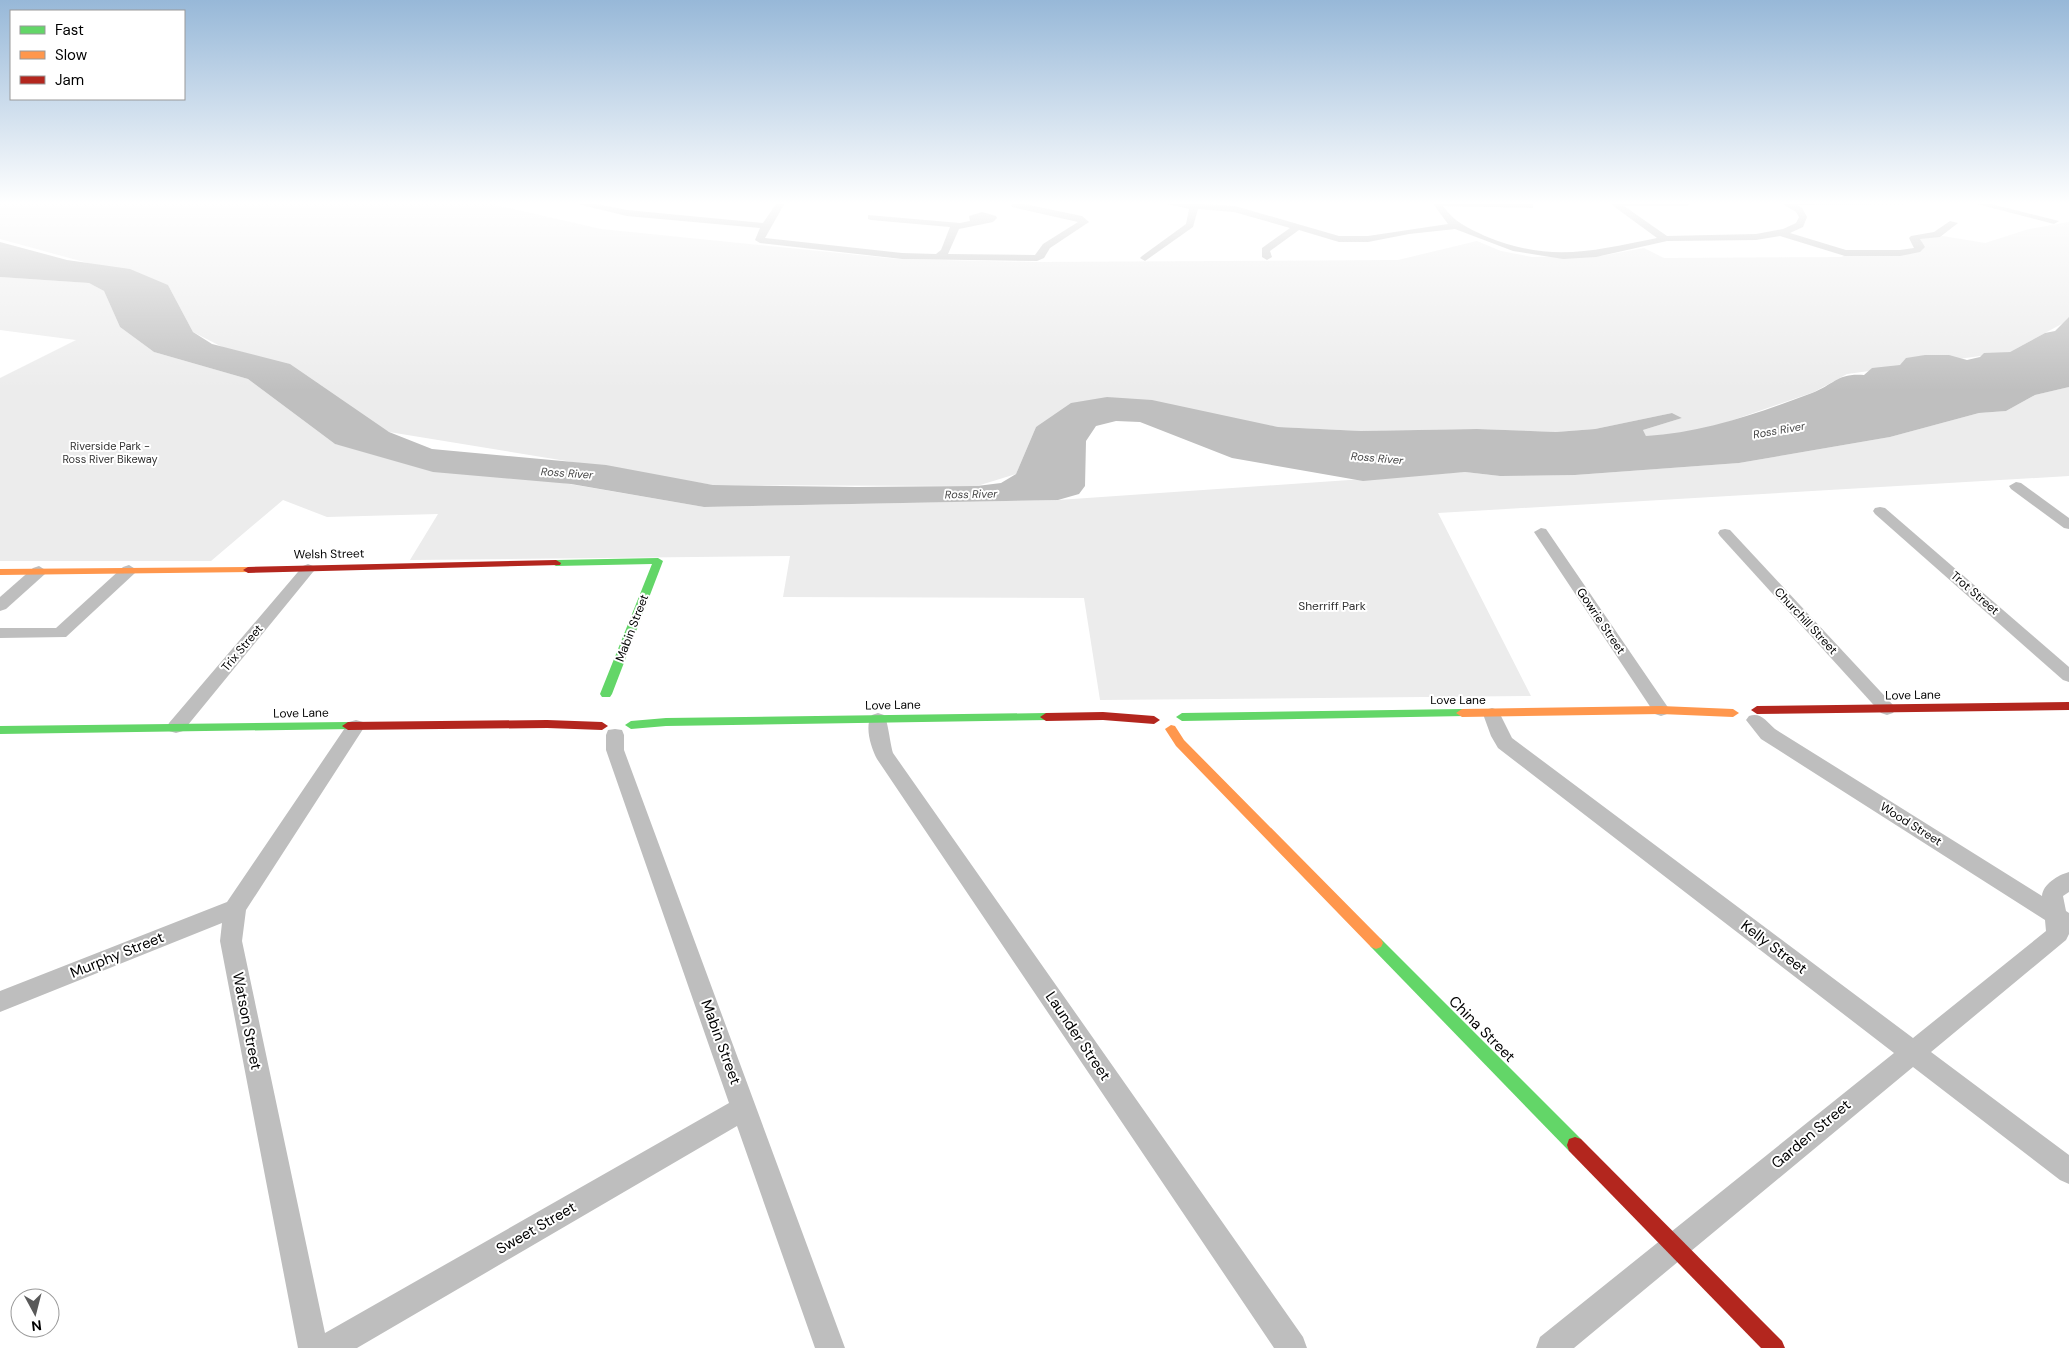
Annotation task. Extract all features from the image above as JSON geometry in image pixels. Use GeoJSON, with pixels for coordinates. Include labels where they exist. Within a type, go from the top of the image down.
{"type":"FeatureCollection","features":[{"type":"Feature","properties":{"kind":"street"},"geometry":{"type":"LineString","coordinates":[[2016,486],[2069,525]]}},
{"type":"Feature","properties":{"kind":"street","name":"Trot Street"},"geometry":{"type":"LineString","coordinates":[[1880,511],[2069,676]]}},
{"type":"Feature","properties":{"kind":"street","name":"Gowrie Street"},"geometry":{"type":"LineString","coordinates":[[1541,532],[1661,710]]}},
{"type":"Feature","properties":{"kind":"street","name":"Churchill Street"},"geometry":{"type":"LineString","coordinates":[[1725,533],[1888,709]]}},
{"type":"Feature","properties":{"kind":"street","name":"Welsh Street"},"geometry":{"type":"LineString","coordinates":[[0,572],[308,569],[658,561]]}},
{"type":"Feature","properties":{"kind":"street","name":"Mabin Street"},"geometry":{"type":"LineString","coordinates":[[606,694],[658,561]]}},
{"type":"Feature","properties":{"kind":"street","name":"Trix Street"},"geometry":{"type":"LineString","coordinates":[[176,727],[308,569]]}},
{"type":"Feature","properties":{"kind":"street"},"geometry":{"type":"LineString","coordinates":[[0,633],[60,632],[129,570]]}},
{"type":"Feature","properties":{"kind":"street"},"geometry":{"type":"LineString","coordinates":[[0,606],[39,571]]}},
{"type":"Feature","properties":{"kind":"street","name":"Love Lane"},"geometry":{"type":"LineString","coordinates":[[1182,717],[2069,706]]}},
{"type":"Feature","properties":{"kind":"street"},"geometry":{"type":"LineString","coordinates":[[1168,710],[1182,717],[1179,726],[1171,729],[1162,727],[1154,720],[1156,714],[1168,710]]}},
{"type":"Feature","properties":{"kind":"street","name":"Wood Street"},"geometry":{"type":"LineString","coordinates":[[1746,710],[1768,734],[2062,919]]}},
{"type":"Feature","properties":{"kind":"street","name":"Kelly Street"},"geometry":{"type":"LineString","coordinates":[[1492,714],[1500,736],[1506,743],[2069,1171]]}},
{"type":"Feature","properties":{"kind":"street","name":"Love Lane"},"geometry":{"type":"LineString","coordinates":[[0,730],[617,724],[1103,716],[1154,720]]}},
{"type":"Feature","properties":{"kind":"street","name":"Launder Street"},"geometry":{"type":"LineString","coordinates":[[878,719],[878,732],[884,754],[1292,1348]]}},
{"type":"Feature","properties":{"kind":"street","name":"Mabin Street"},"geometry":{"type":"LineString","coordinates":[[617,724],[615,750],[830,1348]]}},
{"type":"Feature","properties":{"kind":"street","name":"Watson Street"},"geometry":{"type":"LineString","coordinates":[[313,1348],[231,941],[235,908],[356,726]]}},
{"type":"Feature","properties":{"kind":"street","name":"China Street"},"geometry":{"type":"LineString","coordinates":[[1171,729],[1180,743],[1775,1348]]}},
{"type":"Feature","properties":{"kind":"street"},"geometry":{"type":"LineString","coordinates":[[2062,919],[2052,893],[2069,880]]}},
{"type":"Feature","properties":{"kind":"street","name":"Murphy Street"},"geometry":{"type":"LineString","coordinates":[[0,1002],[235,908]]}},
{"type":"Feature","properties":{"kind":"street","name":"Garden Street"},"geometry":{"type":"LineString","coordinates":[[1551,1348],[1912,1051],[2058,934],[2062,919]]}},
{"type":"Feature","properties":{"kind":"street","name":"Sweet Street"},"geometry":{"type":"LineString","coordinates":[[328,1348],[744,1108]]}},
{"type":"Feature","properties":{"kind":"green space"},"geometry":{"type":"Polygon","coordinates":[[[91,264],[2069,264],[2069,320],[2010,352],[1847,374],[1814,392],[1713,427],[1671,435],[1646,436],[1643,430],[1682,418],[1672,413],[1595,429],[1556,432],[1477,429],[1361,431],[1278,427],[1107,397],[1036,427],[1016,474],[977,486],[713,485],[389,432],[193,332],[168,285],[91,264]]]}},
{"type":"Feature","properties":{"kind":"green space","name":"Riverside Park - Ross River Bikeway"},"geometry":{"type":"Polygon","coordinates":[[[0,277],[89,283],[104,291],[120,327],[154,352],[248,379],[335,444],[704,507],[1058,500],[1465,472],[1500,476],[1575,475],[1739,463],[1890,437],[1979,413],[2006,411],[2035,395],[2069,387],[2069,476],[1438,513],[1531,696],[1100,700],[1084,598],[783,597],[790,556],[410,560],[438,514],[327,517],[283,500],[211,561],[0,561],[0,378],[76,340],[0,330],[0,277]]]}},
{"type":"Feature","properties":{"kind":"water","name":"Ross River"},"geometry":{"type":"Polygon","coordinates":[[[0,264],[94,264],[130,269],[168,285],[193,332],[212,344],[290,364],[389,432],[432,449],[606,465],[713,485],[856,487],[977,486],[1001,483],[1016,474],[1036,427],[1071,403],[1107,397],[1152,400],[1278,427],[1361,431],[1477,429],[1556,432],[1595,429],[1672,413],[1682,418],[1643,430],[1646,436],[1667,434],[1689,431],[1751,415],[1820,390],[1842,377],[1864,375],[1872,368],[1900,365],[1906,358],[1925,355],[1949,355],[1967,360],[1980,357],[1984,353],[2010,352],[2045,333],[2055,331],[2069,317],[2069,387],[2035,395],[2006,411],[1979,413],[1890,437],[1739,463],[1575,475],[1500,476],[1465,472],[1363,481],[1232,458],[1140,422],[1116,421],[1096,426],[1086,441],[1085,486],[1079,494],[1058,500],[704,507],[571,484],[433,472],[335,444],[248,379],[154,352],[120,327],[104,291],[89,283],[0,277],[0,264]]]}},
{"type":"Feature","properties":{"kind":"traffic: fast"},"geometry":{"type":"LineString","coordinates":[[556,563],[658,561],[606,694]]}},
{"type":"Feature","properties":{"kind":"traffic: fast"},"geometry":{"type":"LineString","coordinates":[[1182,717],[1462,713]]}},
{"type":"Feature","properties":{"kind":"traffic: fast"},"geometry":{"type":"LineString","coordinates":[[631,725],[666,722],[1046,717]]}},
{"type":"Feature","properties":{"kind":"traffic: fast"},"geometry":{"type":"LineString","coordinates":[[0,730],[348,726]]}},
{"type":"Feature","properties":{"kind":"traffic: fast"},"geometry":{"type":"LineString","coordinates":[[1376,943],[1575,1145]]}},
{"type":"Feature","properties":{"kind":"traffic: slow"},"geometry":{"type":"LineString","coordinates":[[0,572],[248,570]]}},
{"type":"Feature","properties":{"kind":"traffic: slow"},"geometry":{"type":"LineString","coordinates":[[1462,713],[1661,710],[1733,713]]}},
{"type":"Feature","properties":{"kind":"traffic: slow"},"geometry":{"type":"LineString","coordinates":[[1171,729],[1180,743],[1376,943]]}},
{"type":"Feature","properties":{"kind":"traffic: jam"},"geometry":{"type":"LineString","coordinates":[[248,570],[556,563]]}},
{"type":"Feature","properties":{"kind":"traffic: jam"},"geometry":{"type":"LineString","coordinates":[[1757,710],[2069,706]]}},
{"type":"Feature","properties":{"kind":"traffic: jam"},"geometry":{"type":"LineString","coordinates":[[1046,717],[1103,716],[1154,720]]}},
{"type":"Feature","properties":{"kind":"traffic: jam"},"geometry":{"type":"LineString","coordinates":[[348,726],[547,724],[602,726]]}},
{"type":"Feature","properties":{"kind":"traffic: jam"},"geometry":{"type":"LineString","coordinates":[[1575,1145],[1775,1348]]}},
{"type":"Feature","properties":{"kind":"park label","name":"Sherriff Park"},"geometry":{"type":"Point","coordinates":[1332,606]}}]}
